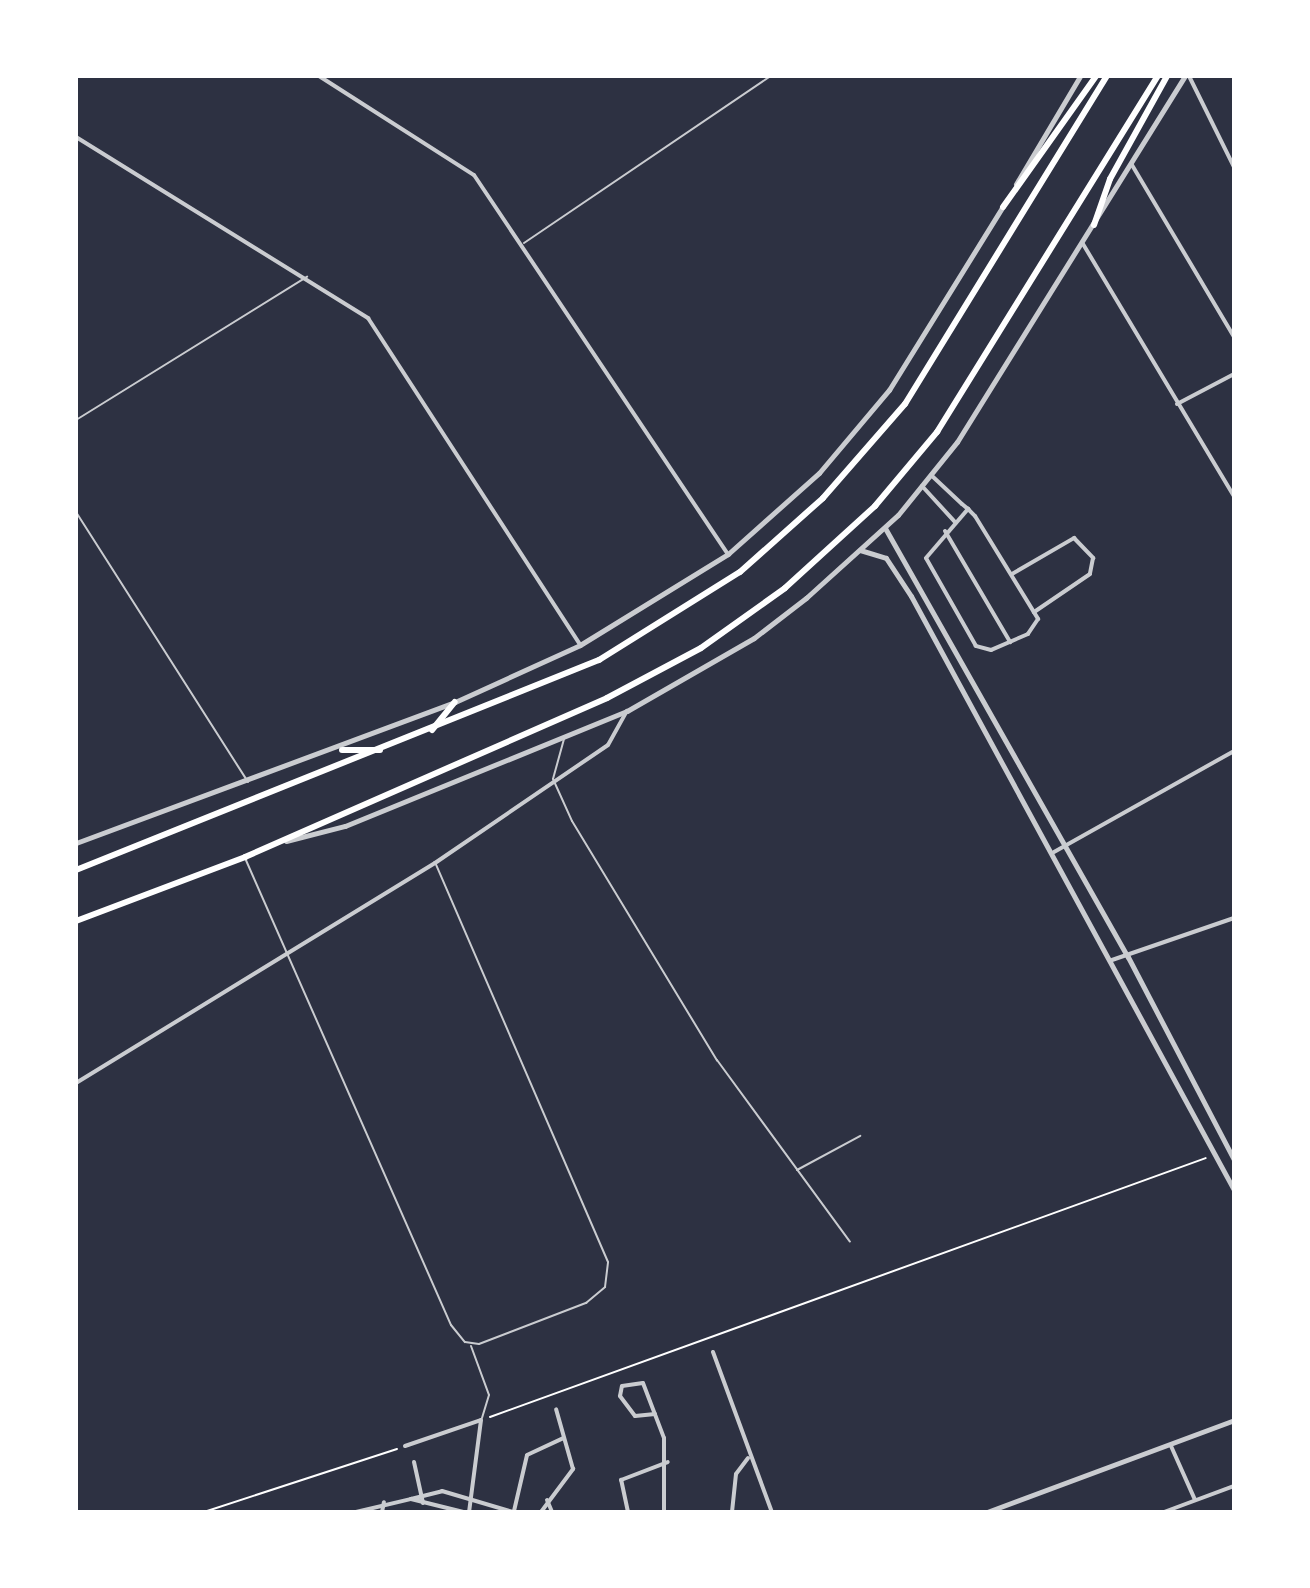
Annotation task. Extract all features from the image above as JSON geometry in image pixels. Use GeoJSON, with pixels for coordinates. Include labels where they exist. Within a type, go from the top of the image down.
{"type":"FeatureCollection","features":[{"type":"Feature","properties":{"kind":"main road"},"geometry":{"type":"LineString","coordinates":[[1003,207],[1096,76]]}},
{"type":"Feature","properties":{"kind":"main road"},"geometry":{"type":"LineString","coordinates":[[76,870],[430,733],[667,622],[740,572],[823,498],[931,368],[1107,76]]}},
{"type":"Feature","properties":{"kind":"main road"},"geometry":{"type":"LineString","coordinates":[[76,921],[245,857],[657,672],[750,615],[831,549],[937,432],[1158,76]]}},
{"type":"Feature","properties":{"kind":"main road"},"geometry":{"type":"LineString","coordinates":[[1094,225],[1110,179],[1167,76]]}},
{"type":"Feature","properties":{"kind":"main road"},"geometry":{"type":"LineString","coordinates":[[430,733],[455,702]]}},
{"type":"Feature","properties":{"kind":"main road"},"geometry":{"type":"LineString","coordinates":[[342,750],[387,750]]}},
{"type":"Feature","properties":{"kind":"street"},"geometry":{"type":"LineString","coordinates":[[319,76],[459,162],[523,244],[728,554]]}},
{"type":"Feature","properties":{"kind":"street"},"geometry":{"type":"LineString","coordinates":[[76,843],[342,750],[455,702],[580,645],[728,554],[819,473],[889,390],[1080,76]]}},
{"type":"Feature","properties":{"kind":"street"},"geometry":{"type":"LineString","coordinates":[[276,842],[345,826],[627,711],[754,638],[860,550],[885,528],[922,486],[999,384],[1187,76]]}},
{"type":"Feature","properties":{"kind":"street"},"geometry":{"type":"LineString","coordinates":[[1187,76],[1234,167]]}},
{"type":"Feature","properties":{"kind":"street"},"geometry":{"type":"LineString","coordinates":[[76,137],[307,277],[382,334],[580,645]]}},
{"type":"Feature","properties":{"kind":"street"},"geometry":{"type":"LineString","coordinates":[[1132,165],[1234,337]]}},
{"type":"Feature","properties":{"kind":"street"},"geometry":{"type":"LineString","coordinates":[[1083,244],[1234,496]]}},
{"type":"Feature","properties":{"kind":"street"},"geometry":{"type":"LineString","coordinates":[[1177,404],[1234,374]]}},
{"type":"Feature","properties":{"kind":"street"},"geometry":{"type":"LineString","coordinates":[[931,475],[968,509],[1034,612],[1033,629],[1010,642],[980,649],[926,558],[945,531],[968,509]]}},
{"type":"Feature","properties":{"kind":"street"},"geometry":{"type":"LineString","coordinates":[[922,486],[955,522]]}},
{"type":"Feature","properties":{"kind":"street"},"geometry":{"type":"LineString","coordinates":[[885,528],[1128,957],[1234,1160]]}},
{"type":"Feature","properties":{"kind":"street"},"geometry":{"type":"LineString","coordinates":[[945,531],[1010,642]]}},
{"type":"Feature","properties":{"kind":"street"},"geometry":{"type":"LineString","coordinates":[[1012,574],[1074,538],[1093,558],[1090,574],[1034,612]]}},
{"type":"Feature","properties":{"kind":"street"},"geometry":{"type":"LineString","coordinates":[[860,550],[893,566],[1054,852],[1230,1176],[1234,1190]]}},
{"type":"Feature","properties":{"kind":"street"},"geometry":{"type":"LineString","coordinates":[[76,1083],[435,863],[553,779],[608,745],[627,711]]}},
{"type":"Feature","properties":{"kind":"street"},"geometry":{"type":"LineString","coordinates":[[1054,852],[1234,751]]}},
{"type":"Feature","properties":{"kind":"street"},"geometry":{"type":"LineString","coordinates":[[1112,960],[1234,918]]}},
{"type":"Feature","properties":{"kind":"street"},"geometry":{"type":"LineString","coordinates":[[713,1352],[748,1458],[758,1464],[772,1512]]}},
{"type":"Feature","properties":{"kind":"street"},"geometry":{"type":"LineString","coordinates":[[655,1414],[635,1416],[620,1396],[622,1386],[641,1382],[655,1414],[668,1462],[664,1512]]}},
{"type":"Feature","properties":{"kind":"street"},"geometry":{"type":"LineString","coordinates":[[541,1512],[547,1500],[573,1474],[556,1409]]}},
{"type":"Feature","properties":{"kind":"street"},"geometry":{"type":"LineString","coordinates":[[356,1512],[384,1502],[411,1499],[466,1512],[471,1501],[481,1420],[405,1446]]}},
{"type":"Feature","properties":{"kind":"street"},"geometry":{"type":"LineString","coordinates":[[990,1512],[1234,1420]]}},
{"type":"Feature","properties":{"kind":"street"},"geometry":{"type":"LineString","coordinates":[[411,1499],[422,1491],[514,1512],[527,1455],[563,1438]]}},
{"type":"Feature","properties":{"kind":"street"},"geometry":{"type":"LineString","coordinates":[[1171,1446],[1195,1500]]}},
{"type":"Feature","properties":{"kind":"street"},"geometry":{"type":"LineString","coordinates":[[732,1512],[736,1474],[748,1458]]}},
{"type":"Feature","properties":{"kind":"street"},"geometry":{"type":"LineString","coordinates":[[414,1462],[423,1503]]}},
{"type":"Feature","properties":{"kind":"street"},"geometry":{"type":"LineString","coordinates":[[628,1512],[621,1480],[668,1462]]}},
{"type":"Feature","properties":{"kind":"street"},"geometry":{"type":"LineString","coordinates":[[1164,1512],[1234,1486]]}},
{"type":"Feature","properties":{"kind":"street"},"geometry":{"type":"LineString","coordinates":[[547,1500],[552,1512]]}},
{"type":"Feature","properties":{"kind":"street"},"geometry":{"type":"LineString","coordinates":[[382,1512],[384,1502]]}},
{"type":"Feature","properties":{"kind":"lane"},"geometry":{"type":"LineString","coordinates":[[523,244],[771,76]]}},
{"type":"Feature","properties":{"kind":"lane"},"geometry":{"type":"LineString","coordinates":[[76,420],[307,277]]}},
{"type":"Feature","properties":{"kind":"lane"},"geometry":{"type":"LineString","coordinates":[[76,512],[248,782]]}},
{"type":"Feature","properties":{"kind":"lane"},"geometry":{"type":"LineString","coordinates":[[564,737],[553,779],[717,1060],[850,1242]]}},
{"type":"Feature","properties":{"kind":"lane"},"geometry":{"type":"LineString","coordinates":[[245,857],[451,1325],[470,1345],[489,1395],[481,1420]]}},
{"type":"Feature","properties":{"kind":"lane"},"geometry":{"type":"LineString","coordinates":[[435,863],[608,1262],[605,1287],[586,1303],[470,1345]]}},
{"type":"Feature","properties":{"kind":"lane"},"geometry":{"type":"LineString","coordinates":[[796,1171],[860,1136]]}},
{"type":"Feature","properties":{"kind":"path"},"geometry":{"type":"LineString","coordinates":[[481,1420],[1216,1155]]}},
{"type":"Feature","properties":{"kind":"path"},"geometry":{"type":"LineString","coordinates":[[204,1512],[405,1446]]}}]}
